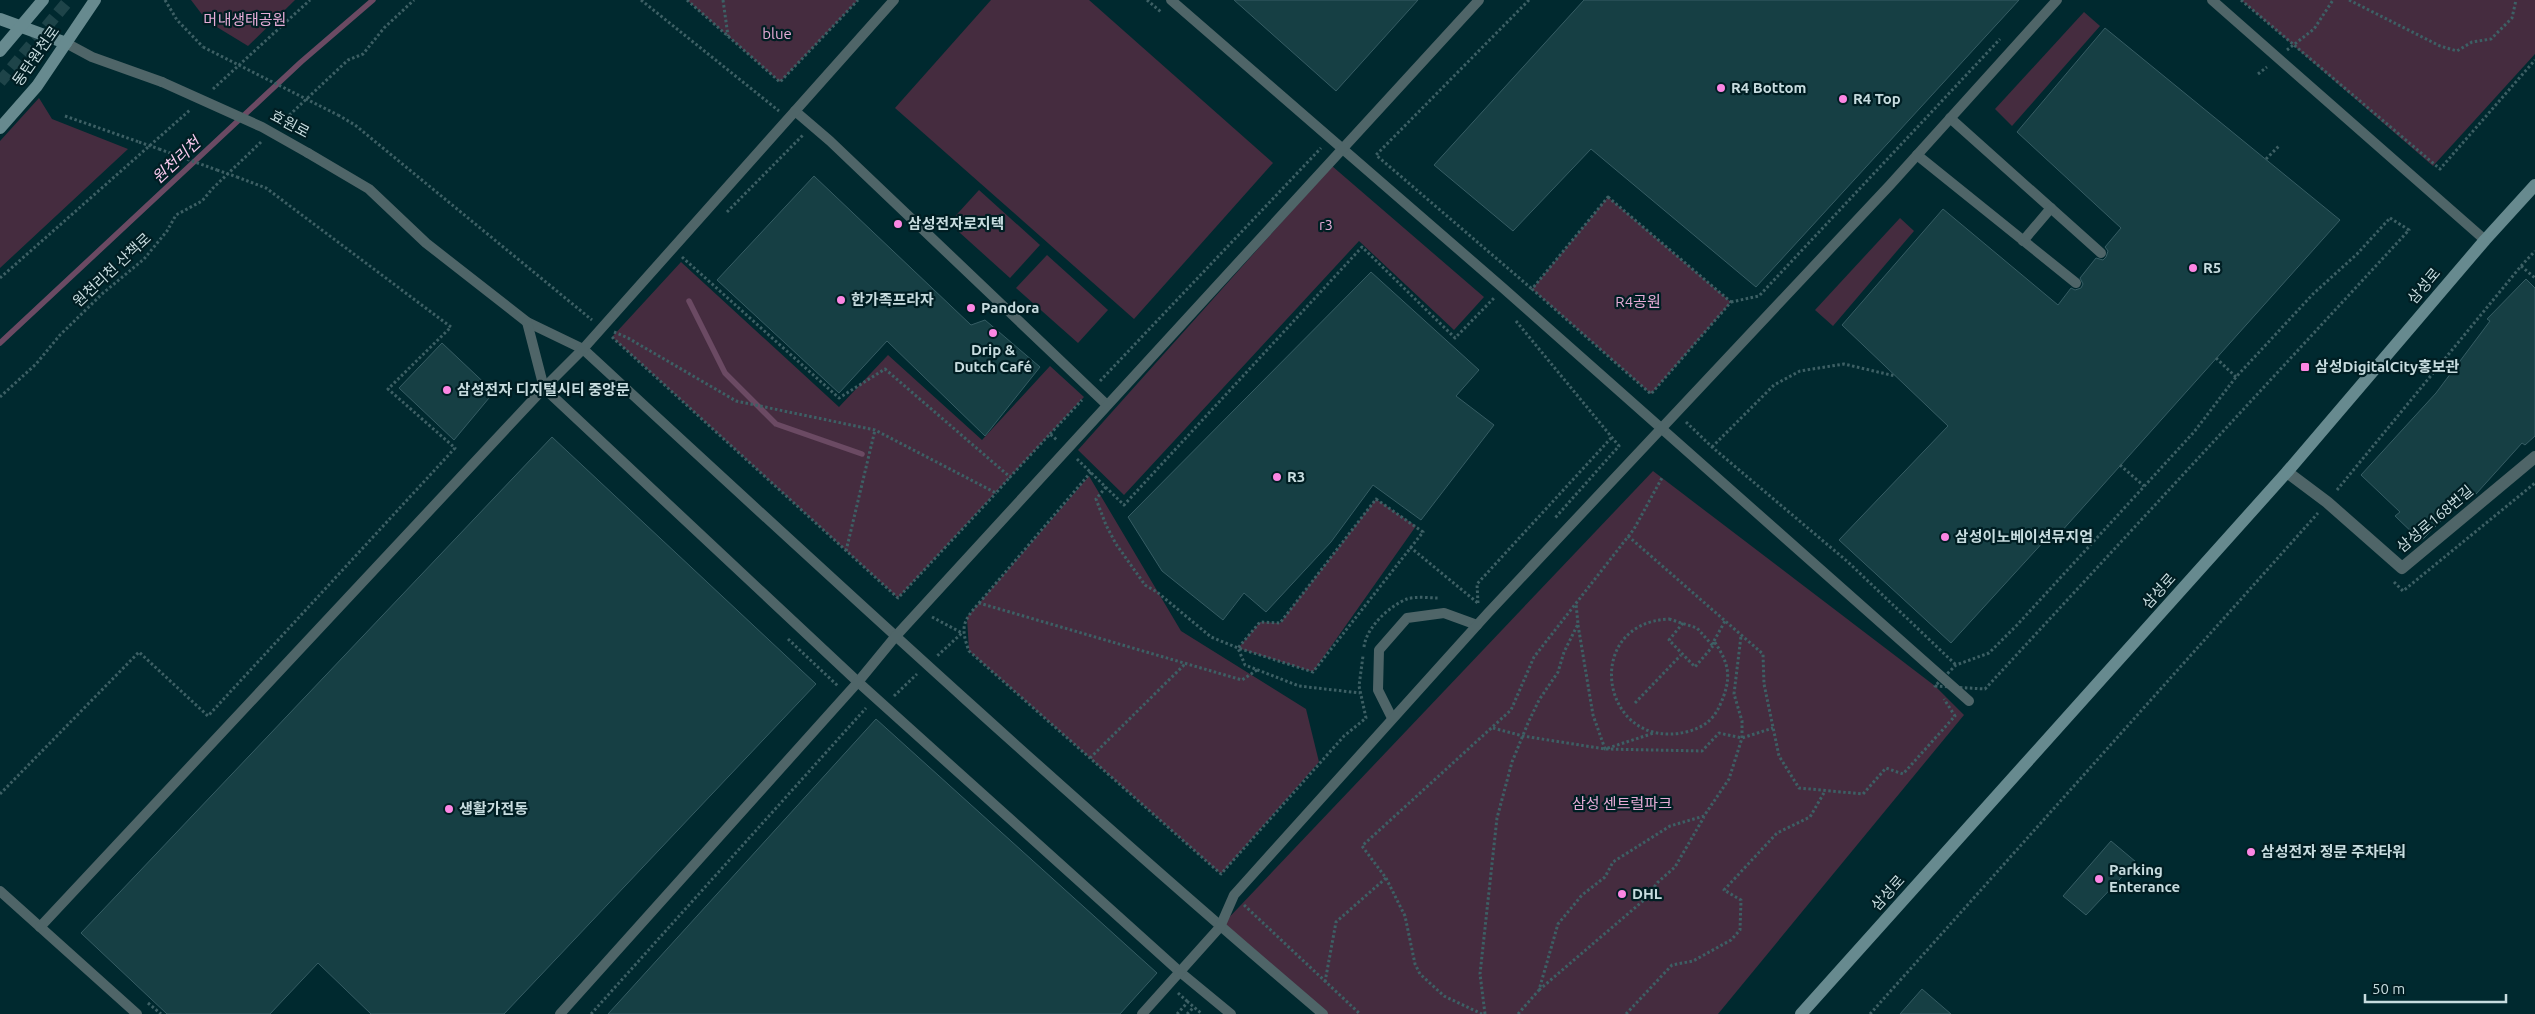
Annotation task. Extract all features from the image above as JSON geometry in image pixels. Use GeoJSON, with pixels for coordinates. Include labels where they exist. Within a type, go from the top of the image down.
{"type":"FeatureCollection","features":[{"type":"Feature","properties":{"kind":"street","name":"동탄원천로"},"geometry":{"type":"LineString","coordinates":[[0,51],[43,0]]}},
{"type":"Feature","properties":{"kind":"street","name":"동탄원천로"},"geometry":{"type":"LineString","coordinates":[[0,128],[37,86],[95,0]]}},
{"type":"Feature","properties":{"kind":"street","name":"효원로"},"geometry":{"type":"LineString","coordinates":[[0,19],[66,44]]}},
{"type":"Feature","properties":{"kind":"street","name":"삼성로"},"geometry":{"type":"LineString","coordinates":[[1801,1014],[2287,472],[2485,240],[2535,185]]}},
{"type":"Feature","properties":{"kind":"street","name":"삼성로168번길"},"geometry":{"type":"LineString","coordinates":[[2287,472],[2323,507],[2402,568],[2535,457]]}},
{"type":"Feature","properties":{"kind":"lane"},"geometry":{"type":"LineString","coordinates":[[40,927],[544,388],[583,349],[894,0]]}},
{"type":"Feature","properties":{"kind":"lane"},"geometry":{"type":"LineString","coordinates":[[1171,0],[1503,288],[1969,701]]}},
{"type":"Feature","properties":{"kind":"lane"},"geometry":{"type":"LineString","coordinates":[[560,1014],[858,682],[895,637],[1479,0]]}},
{"type":"Feature","properties":{"kind":"lane"},"geometry":{"type":"LineString","coordinates":[[1142,1014],[1220,927],[1234,894],[1392,718],[1917,155],[2058,0]]}},
{"type":"Feature","properties":{"kind":"lane"},"geometry":{"type":"LineString","coordinates":[[2212,0],[2485,240]]}},
{"type":"Feature","properties":{"kind":"lane","name":"효원로"},"geometry":{"type":"LineString","coordinates":[[66,44],[92,57],[162,82],[262,127],[308,153],[369,189],[426,243],[527,322],[583,349],[926,665],[1220,927],[1323,1014]]}},
{"type":"Feature","properties":{"kind":"lane"},"geometry":{"type":"LineString","coordinates":[[792,115],[830,141],[1107,405]]}},
{"type":"Feature","properties":{"kind":"lane"},"geometry":{"type":"LineString","coordinates":[[1950,118],[2101,252]]}},
{"type":"Feature","properties":{"kind":"lane"},"geometry":{"type":"LineString","coordinates":[[1917,155],[2076,283]]}},
{"type":"Feature","properties":{"kind":"lane"},"geometry":{"type":"LineString","coordinates":[[2023,241],[2051,208]]}},
{"type":"Feature","properties":{"kind":"lane"},"geometry":{"type":"LineString","coordinates":[[527,322],[544,388],[858,682],[1180,972],[1230,1014]]}},
{"type":"Feature","properties":{"kind":"lane"},"geometry":{"type":"LineString","coordinates":[[1392,718],[1378,690],[1379,650],[1407,618],[1444,613],[1477,625]]}},
{"type":"Feature","properties":{"kind":"lane"},"geometry":{"type":"LineString","coordinates":[[0,891],[137,1014]]}},
{"type":"Feature","properties":{"kind":"path"},"geometry":{"type":"LineString","coordinates":[[165,0],[177,20],[203,47],[355,125],[602,328],[898,598],[1087,395]]}},
{"type":"Feature","properties":{"kind":"path"},"geometry":{"type":"LineString","coordinates":[[208,94],[310,0]]}},
{"type":"Feature","properties":{"kind":"path"},"geometry":{"type":"LineString","coordinates":[[277,127],[348,60],[363,54],[384,28],[414,0]]}},
{"type":"Feature","properties":{"kind":"path"},"geometry":{"type":"LineString","coordinates":[[641,0],[792,115]]}},
{"type":"Feature","properties":{"kind":"path"},"geometry":{"type":"LineString","coordinates":[[688,0],[780,82],[858,0]]}},
{"type":"Feature","properties":{"kind":"path"},"geometry":{"type":"LineString","coordinates":[[723,0],[728,36]]}},
{"type":"Feature","properties":{"kind":"path"},"geometry":{"type":"LineString","coordinates":[[1146,0],[1162,13]]}},
{"type":"Feature","properties":{"kind":"path"},"geometry":{"type":"LineString","coordinates":[[1529,0],[1376,155],[1651,394],[1731,302],[1759,296],[2004,34]]}},
{"type":"Feature","properties":{"kind":"path"},"geometry":{"type":"LineString","coordinates":[[2241,0],[2440,169],[2535,60]]}},
{"type":"Feature","properties":{"kind":"path"},"geometry":{"type":"LineString","coordinates":[[2258,74],[2314,29],[2333,0]]}},
{"type":"Feature","properties":{"kind":"path"},"geometry":{"type":"LineString","coordinates":[[2349,0],[2440,46],[2457,51],[2472,42],[2491,39],[2512,18],[2516,0]]}},
{"type":"Feature","properties":{"kind":"path"},"geometry":{"type":"LineString","coordinates":[[0,278],[194,106]]}},
{"type":"Feature","properties":{"kind":"path"},"geometry":{"type":"LineString","coordinates":[[0,794],[139,652],[208,716],[455,448],[388,389],[451,327],[266,188],[65,116]]}},
{"type":"Feature","properties":{"kind":"path"},"geometry":{"type":"LineString","coordinates":[[723,215],[806,132]]}},
{"type":"Feature","properties":{"kind":"path","name":"원천리천 산책로"},"geometry":{"type":"LineString","coordinates":[[0,397],[36,364],[60,335],[102,294],[144,259],[167,231],[176,215],[202,201],[213,188],[263,141]]}},
{"type":"Feature","properties":{"kind":"path"},"geometry":{"type":"LineString","coordinates":[[1096,386],[1322,147],[1314,141]]}},
{"type":"Feature","properties":{"kind":"path"},"geometry":{"type":"LineString","coordinates":[[2266,159],[2279,146]]}},
{"type":"Feature","properties":{"kind":"path"},"geometry":{"type":"LineString","coordinates":[[1532,289],[1608,198],[1731,302]]}},
{"type":"Feature","properties":{"kind":"path"},"geometry":{"type":"LineString","coordinates":[[2390,218],[2409,230],[1985,689],[1935,686],[1956,664],[1989,653],[2017,625],[2194,432],[2236,377],[2313,294],[2357,254],[2390,218]]}},
{"type":"Feature","properties":{"kind":"path"},"geometry":{"type":"LineString","coordinates":[[1050,434],[1124,505],[1362,247],[1456,338],[1496,296],[1502,303]]}},
{"type":"Feature","properties":{"kind":"path"},"geometry":{"type":"LineString","coordinates":[[673,248],[839,398],[885,368],[1010,477]]}},
{"type":"Feature","properties":{"kind":"path"},"geometry":{"type":"LineString","coordinates":[[676,264],[689,250]]}},
{"type":"Feature","properties":{"kind":"path"},"geometry":{"type":"LineString","coordinates":[[1870,1014],[2323,507],[2535,251]]}},
{"type":"Feature","properties":{"kind":"path"},"geometry":{"type":"LineString","coordinates":[[2521,266],[2535,278]]}},
{"type":"Feature","properties":{"kind":"path"},"geometry":{"type":"LineString","coordinates":[[1514,318],[1619,446],[1549,525]]}},
{"type":"Feature","properties":{"kind":"path"},"geometry":{"type":"LineString","coordinates":[[616,324],[609,330],[628,338],[736,401],[875,430],[996,493]]}},
{"type":"Feature","properties":{"kind":"path"},"geometry":{"type":"LineString","coordinates":[[2216,358],[2236,377]]}},
{"type":"Feature","properties":{"kind":"path"},"geometry":{"type":"LineString","coordinates":[[1712,447],[1774,385],[1800,372],[1844,364],[1895,376]]}},
{"type":"Feature","properties":{"kind":"path"},"geometry":{"type":"LineString","coordinates":[[1677,412],[1712,447],[1848,562],[1956,664]]}},
{"type":"Feature","properties":{"kind":"path"},"geometry":{"type":"LineString","coordinates":[[846,551],[875,430]]}},
{"type":"Feature","properties":{"kind":"path"},"geometry":{"type":"LineString","coordinates":[[1478,604],[1477,584],[1612,437]]}},
{"type":"Feature","properties":{"kind":"path"},"geometry":{"type":"LineString","coordinates":[[2120,465],[2144,486]]}},
{"type":"Feature","properties":{"kind":"path"},"geometry":{"type":"LineString","coordinates":[[591,1014],[864,708],[877,711],[962,633],[967,617],[1091,472]]}},
{"type":"Feature","properties":{"kind":"path"},"geometry":{"type":"LineString","coordinates":[[1578,624],[1564,652],[1558,672],[1539,700],[1512,762],[1492,843],[1480,974],[1484,1014],[1444,996],[1420,974],[1414,964],[1400,902],[1386,878],[1362,846],[1511,710],[1534,658],[1628,536],[1662,476]]}},
{"type":"Feature","properties":{"kind":"path"},"geometry":{"type":"LineString","coordinates":[[2389,578],[2403,590],[2535,483]]}},
{"type":"Feature","properties":{"kind":"path"},"geometry":{"type":"LineString","coordinates":[[1106,487],[1096,499],[1106,525],[1145,585],[1157,592],[1211,637],[1238,648],[1313,672],[1423,532],[1376,499],[1280,623],[1260,622],[1238,648]]}},
{"type":"Feature","properties":{"kind":"path"},"geometry":{"type":"LineString","coordinates":[[2323,507],[2326,519]]}},
{"type":"Feature","properties":{"kind":"path"},"geometry":{"type":"LineString","coordinates":[[1628,536],[1763,654],[1764,684],[1779,756],[1799,788],[1863,794],[1886,768],[1903,774],[1955,716],[1935,686]]}},
{"type":"Feature","properties":{"kind":"path"},"geometry":{"type":"LineString","coordinates":[[1410,547],[1488,613]]}},
{"type":"Feature","properties":{"kind":"path"},"geometry":{"type":"LineString","coordinates":[[1473,605],[1478,604],[1484,597]]}},
{"type":"Feature","properties":{"kind":"path"},"geometry":{"type":"LineString","coordinates":[[962,633],[969,651],[1221,874],[1344,736],[1366,718],[1359,686],[1365,640],[1385,613],[1408,599],[1448,600]]}},
{"type":"Feature","properties":{"kind":"path"},"geometry":{"type":"LineString","coordinates":[[979,603],[1242,680],[1257,670]]}},
{"type":"Feature","properties":{"kind":"path"},"geometry":{"type":"LineString","coordinates":[[1576,604],[1593,715],[1605,749]]}},
{"type":"Feature","properties":{"kind":"path"},"geometry":{"type":"LineString","coordinates":[[1605,749],[1655,733],[1675,734],[1696,730],[1706,725],[1717,712],[1727,686],[1728,666],[1722,651],[1697,628],[1669,620],[1654,620],[1629,635],[1614,654],[1610,672],[1612,691],[1616,700],[1633,721],[1655,733]]}},
{"type":"Feature","properties":{"kind":"path"},"geometry":{"type":"LineString","coordinates":[[1683,624],[1669,640],[1681,655],[1696,667],[1713,644],[1725,621]]}},
{"type":"Feature","properties":{"kind":"path"},"geometry":{"type":"LineString","coordinates":[[1518,1014],[1539,990],[1644,900],[1658,882],[1675,867],[1728,779],[1742,738],[1742,721],[1734,694],[1741,635]]}},
{"type":"Feature","properties":{"kind":"path"},"geometry":{"type":"LineString","coordinates":[[1238,648],[1245,665],[1299,686],[1360,693]]}},
{"type":"Feature","properties":{"kind":"path"},"geometry":{"type":"LineString","coordinates":[[1635,703],[1681,655]]}},
{"type":"Feature","properties":{"kind":"path"},"geometry":{"type":"LineString","coordinates":[[1090,758],[1185,664]]}},
{"type":"Feature","properties":{"kind":"path"},"geometry":{"type":"LineString","coordinates":[[1492,728],[1523,736],[1605,749],[1702,751],[1720,733],[1742,738],[1773,728]]}},
{"type":"Feature","properties":{"kind":"path"},"geometry":{"type":"LineString","coordinates":[[1626,1014],[1672,964],[1693,961],[1731,940],[1740,930],[1742,900],[1724,890],[1777,834],[1810,817],[1825,791]]}},
{"type":"Feature","properties":{"kind":"path"},"geometry":{"type":"LineString","coordinates":[[1539,990],[1558,924],[1582,895],[1606,877],[1613,862],[1670,826],[1704,816]]}},
{"type":"Feature","properties":{"kind":"path"},"geometry":{"type":"LineString","coordinates":[[1325,982],[1336,922],[1386,878]]}},
{"type":"Feature","properties":{"kind":"path"},"geometry":{"type":"LineString","coordinates":[[1234,894],[1256,919],[1360,1014]]}},
{"type":"Feature","properties":{"kind":"path"},"geometry":{"type":"LineString","coordinates":[[146,1002],[161,1014]]}},
{"type":"Feature","properties":{"kind":"path"},"geometry":{"type":"LineString","coordinates":[[1177,1014],[1188,1002],[1202,1014]]}},
{"type":"Feature","properties":{"kind":"path"},"geometry":{"type":"LineString","coordinates":[[1187,1014],[1194,1007]]}},
{"type":"Feature","properties":{"kind":"green space","name":"머내생태공원"},"geometry":{"type":"Polygon","coordinates":[[[191,0],[295,0],[248,46],[207,21],[191,0]]]}},
{"type":"Feature","properties":{"kind":"green space","name":"blue"},"geometry":{"type":"Polygon","coordinates":[[[687,0],[858,0],[780,82],[687,0]]]}},
{"type":"Feature","properties":{"kind":"green space"},"geometry":{"type":"Polygon","coordinates":[[[991,0],[1089,0],[1273,163],[1134,319],[895,108],[991,0]]]}},
{"type":"Feature","properties":{"kind":"green space"},"geometry":{"type":"Polygon","coordinates":[[[2241,0],[2535,0],[2535,54],[2433,166],[2241,0]]]}},
{"type":"Feature","properties":{"kind":"green space"},"geometry":{"type":"Polygon","coordinates":[[[2084,12],[2100,26],[2012,126],[1995,109],[2084,12]]]}},
{"type":"Feature","properties":{"kind":"green space"},"geometry":{"type":"Polygon","coordinates":[[[39,98],[52,119],[128,149],[0,268],[0,141],[39,98]]]}},
{"type":"Feature","properties":{"kind":"green space","name":"r3"},"geometry":{"type":"Polygon","coordinates":[[[1332,166],[1484,297],[1454,330],[1359,241],[1124,495],[1078,450],[1332,166]]]}},
{"type":"Feature","properties":{"kind":"green space"},"geometry":{"type":"Polygon","coordinates":[[[979,190],[1040,245],[1010,278],[949,223],[979,190]]]}},
{"type":"Feature","properties":{"kind":"green space","name":"R4공원"},"geometry":{"type":"Polygon","coordinates":[[[1608,197],[1731,302],[1651,394],[1532,289],[1608,197]]]}},
{"type":"Feature","properties":{"kind":"green space"},"geometry":{"type":"Polygon","coordinates":[[[1900,218],[1914,231],[1833,326],[1815,310],[1900,218]]]}},
{"type":"Feature","properties":{"kind":"green space"},"geometry":{"type":"Polygon","coordinates":[[[1047,255],[1108,310],[1078,343],[1016,288],[1047,255]]]}},
{"type":"Feature","properties":{"kind":"green space"},"geometry":{"type":"Polygon","coordinates":[[[681,262],[839,407],[888,355],[982,440],[1050,366],[1084,397],[898,598],[612,337],[681,262]]]}},
{"type":"Feature","properties":{"kind":"green space","name":"삼성 센트럴파크"},"geometry":{"type":"Polygon","coordinates":[[[1653,471],[1935,686],[1964,715],[1718,1014],[1323,1014],[1220,927],[1653,471]]]}},
{"type":"Feature","properties":{"kind":"green space"},"geometry":{"type":"Polygon","coordinates":[[[1089,476],[1181,631],[1306,709],[1319,762],[1221,874],[969,651],[967,617],[1089,476]]]}},
{"type":"Feature","properties":{"kind":"green space"},"geometry":{"type":"Polygon","coordinates":[[[1376,499],[1416,526],[1313,672],[1238,648],[1260,622],[1280,623],[1376,499]]]}},
{"type":"Feature","properties":{"kind":"building"},"geometry":{"type":"Polygon","coordinates":[[[1234,0],[1418,0],[1336,91],[1234,0]]]}},
{"type":"Feature","properties":{"kind":"building","name":"R4 Bottom"},"geometry":{"type":"Polygon","coordinates":[[[1584,0],[2019,0],[1756,287],[1591,149],[1513,231],[1434,165],[1584,0]]]}},
{"type":"Feature","properties":{"kind":"building","name":"R5"},"geometry":{"type":"Polygon","coordinates":[[[2105,28],[2340,220],[2060,533],[2056,528],[1951,643],[1839,540],[1948,426],[1842,325],[1943,209],[2058,305],[2071,288],[2075,290],[2081,288],[2083,284],[2080,278],[2096,258],[2103,260],[2106,257],[2108,251],[2105,247],[2121,228],[2017,132],[2105,28]]]}},
{"type":"Feature","properties":{"kind":"building","name":"한가족프라자"},"geometry":{"type":"Polygon","coordinates":[[[814,176],[971,325],[985,320],[1040,367],[985,436],[887,341],[839,393],[717,280],[814,176]]]}},
{"type":"Feature","properties":{"kind":"building"},"geometry":{"type":"Polygon","coordinates":[[[1371,272],[1479,370],[1456,396],[1494,425],[1421,520],[1373,485],[1331,542],[1266,612],[1244,593],[1223,620],[1162,571],[1128,517],[1371,272]]]}},
{"type":"Feature","properties":{"kind":"building"},"geometry":{"type":"Polygon","coordinates":[[[2526,279],[2535,288],[2535,436],[2525,445],[2522,443],[2476,494],[2472,490],[2421,541],[2395,516],[2400,512],[2361,475],[2436,393],[2490,321],[2487,319],[2526,279]]]}},
{"type":"Feature","properties":{"kind":"building","name":"삼성전자 디지털시티 중앙문"},"geometry":{"type":"Polygon","coordinates":[[[442,343],[494,392],[454,440],[399,388],[442,343]]]}},
{"type":"Feature","properties":{"kind":"building","name":"생활가전동"},"geometry":{"type":"Polygon","coordinates":[[[552,437],[816,684],[504,1014],[371,1014],[318,963],[270,1014],[167,1014],[81,933],[552,437]]]}},
{"type":"Feature","properties":{"kind":"building"},"geometry":{"type":"Polygon","coordinates":[[[876,719],[1157,973],[1120,1014],[608,1014],[876,719]]]}},
{"type":"Feature","properties":{"kind":"building","name":"Parking Enterance"},"geometry":{"type":"Polygon","coordinates":[[[2111,841],[2136,862],[2086,915],[2063,896],[2111,841]]]}},
{"type":"Feature","properties":{"kind":"building"},"geometry":{"type":"Polygon","coordinates":[[[1922,989],[1951,1014],[1900,1014],[1922,989]]]}},
{"type":"Feature","properties":{"kind":"waterway","name":"원천리천"},"geometry":{"type":"LineString","coordinates":[[0,343],[301,62],[373,0]]}},
{"type":"Feature","properties":{"kind":"waterway"},"geometry":{"type":"LineString","coordinates":[[689,301],[725,373],[776,424],[862,454]]}},
{"type":"Feature","properties":{"kind":"tunnel"},"geometry":{"type":"LineString","coordinates":[[0,82],[69,0]]}},
{"type":"Feature","properties":{"kind":"place","name":"R4 Bottom"},"geometry":{"type":"Point","coordinates":[1721,88]}},
{"type":"Feature","properties":{"kind":"place","name":"R4 Top"},"geometry":{"type":"Point","coordinates":[1843,99]}},
{"type":"Feature","properties":{"kind":"place","name":"삼성전자로지텍"},"geometry":{"type":"Point","coordinates":[898,224]}},
{"type":"Feature","properties":{"kind":"place","name":"R5"},"geometry":{"type":"Point","coordinates":[2193,268]}},
{"type":"Feature","properties":{"kind":"place","name":"한가족프라자"},"geometry":{"type":"Point","coordinates":[841,300]}},
{"type":"Feature","properties":{"kind":"place","name":"Pandora"},"geometry":{"type":"Point","coordinates":[971,308]}},
{"type":"Feature","properties":{"kind":"place","name":"Drip & Dutch Café"},"geometry":{"type":"Point","coordinates":[993,333]}},
{"type":"Feature","properties":{"kind":"place","name":"삼성DigitalCity홍보관"},"geometry":{"type":"Point","coordinates":[2305,367]}},
{"type":"Feature","properties":{"kind":"place","name":"삼성전자 디지털시티 중앙문"},"geometry":{"type":"Point","coordinates":[447,390]}},
{"type":"Feature","properties":{"kind":"place","name":"R3"},"geometry":{"type":"Point","coordinates":[1277,477]}},
{"type":"Feature","properties":{"kind":"place","name":"삼성이노베이션뮤지엄"},"geometry":{"type":"Point","coordinates":[1945,537]}},
{"type":"Feature","properties":{"kind":"place","name":"생활가전동"},"geometry":{"type":"Point","coordinates":[449,809]}},
{"type":"Feature","properties":{"kind":"place","name":"삼성전자 정문 주차타워"},"geometry":{"type":"Point","coordinates":[2251,852]}},
{"type":"Feature","properties":{"kind":"place","name":"Parking Enterance"},"geometry":{"type":"Point","coordinates":[2099,879]}},
{"type":"Feature","properties":{"kind":"place","name":"DHL"},"geometry":{"type":"Point","coordinates":[1622,894]}}]}
